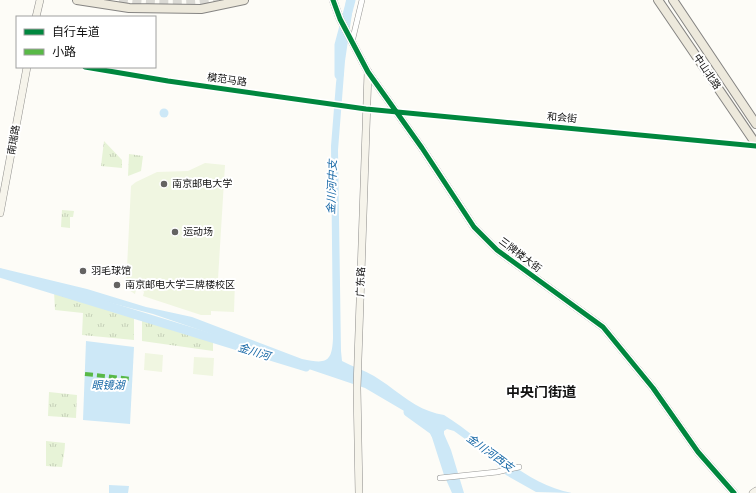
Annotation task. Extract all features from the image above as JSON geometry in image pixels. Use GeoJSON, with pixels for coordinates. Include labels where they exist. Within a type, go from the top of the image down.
{"type":"FeatureCollection","features":[{"type":"Feature","properties":{"kind":"main road"},"geometry":{"type":"LineString","coordinates":[[77,0],[130,8],[201,9],[244,0]]}},
{"type":"Feature","properties":{"kind":"main road","name":"中山北路"},"geometry":{"type":"LineString","coordinates":[[658,0],[756,145]]}},
{"type":"Feature","properties":{"kind":"main road","name":"中山北路"},"geometry":{"type":"LineString","coordinates":[[673,0],[756,124]]}},
{"type":"Feature","properties":{"kind":"street"},"geometry":{"type":"LineString","coordinates":[[36,16],[40,0]]}},
{"type":"Feature","properties":{"kind":"street","name":"三牌楼大街"},"geometry":{"type":"LineString","coordinates":[[333,0],[340,19],[368,72],[422,148],[474,227],[497,250],[603,327],[653,388],[698,452],[734,493]]}},
{"type":"Feature","properties":{"kind":"street"},"geometry":{"type":"LineString","coordinates":[[352,42],[362,0]]}},
{"type":"Feature","properties":{"kind":"street","name":"南瑞路"},"geometry":{"type":"LineString","coordinates":[[0,214],[27,68]]}},
{"type":"Feature","properties":{"kind":"street","name":"模范马路"},"geometry":{"type":"LineString","coordinates":[[91,68],[330,105],[366,109]]}},
{"type":"Feature","properties":{"kind":"street","name":"广东路"},"geometry":{"type":"LineString","coordinates":[[359,493],[357,388],[368,72]]}},
{"type":"Feature","properties":{"kind":"street","name":"和会街"},"geometry":{"type":"LineString","coordinates":[[366,109],[756,145]]}},
{"type":"Feature","properties":{"kind":"street"},"geometry":{"type":"LineString","coordinates":[[440,478],[497,472],[519,467]]}},
{"type":"Feature","properties":{"kind":"green space"},"geometry":{"type":"Polygon","coordinates":[[[104,141],[122,160],[122,168],[101,166],[104,141]]]}},
{"type":"Feature","properties":{"kind":"green space"},"geometry":{"type":"Polygon","coordinates":[[[129,154],[143,156],[141,171],[128,176],[129,154]]]}},
{"type":"Feature","properties":{"kind":"green space","name":"运动场"},"geometry":{"type":"Polygon","coordinates":[[[205,163],[225,165],[218,279],[235,280],[234,312],[211,311],[211,315],[201,315],[143,296],[144,292],[142,289],[138,288],[135,294],[126,288],[131,186],[157,172],[188,171],[205,163]]]}},
{"type":"Feature","properties":{"kind":"green space"},"geometry":{"type":"Polygon","coordinates":[[[62,210],[74,211],[73,217],[70,217],[70,228],[61,227],[62,210]]]}},
{"type":"Feature","properties":{"kind":"green space"},"geometry":{"type":"Polygon","coordinates":[[[54,291],[134,313],[134,340],[82,335],[83,313],[55,310],[54,291]]]}},
{"type":"Feature","properties":{"kind":"green space"},"geometry":{"type":"Polygon","coordinates":[[[142,314],[213,339],[213,351],[142,341],[142,314]]]}},
{"type":"Feature","properties":{"kind":"green space"},"geometry":{"type":"Polygon","coordinates":[[[145,353],[163,355],[162,372],[144,370],[145,353]]]}},
{"type":"Feature","properties":{"kind":"green space"},"geometry":{"type":"Polygon","coordinates":[[[194,357],[214,358],[213,376],[193,374],[194,357]]]}},
{"type":"Feature","properties":{"kind":"green space"},"geometry":{"type":"Polygon","coordinates":[[[49,392],[77,395],[76,418],[48,416],[49,392]]]}},
{"type":"Feature","properties":{"kind":"green space"},"geometry":{"type":"Polygon","coordinates":[[[46,441],[65,443],[62,467],[46,466],[46,441]]]}},
{"type":"Feature","properties":{"kind":"water","name":"金川河西支"},"geometry":{"type":"Polygon","coordinates":[[[346,0],[354,0],[345,61],[338,150],[342,361],[381,380],[408,400],[422,408],[444,415],[460,425],[521,471],[554,488],[572,493],[536,492],[506,475],[486,454],[454,431],[447,429],[444,431],[444,434],[451,450],[464,493],[452,493],[444,475],[428,425],[365,388],[153,314],[0,274],[0,268],[87,289],[146,307],[192,317],[302,359],[317,361],[326,360],[331,353],[333,338],[331,146],[336,83],[346,0]]]}},
{"type":"Feature","properties":{"kind":"water"},"geometry":{"type":"Polygon","coordinates":[[[164,108],[169,113],[164,118],[159,113],[164,108]]]}},
{"type":"Feature","properties":{"kind":"water","name":"眼镜湖"},"geometry":{"type":"Polygon","coordinates":[[[86,341],[134,347],[130,424],[83,420],[86,341]]]}},
{"type":"Feature","properties":{"kind":"water"},"geometry":{"type":"Polygon","coordinates":[[[109,485],[129,486],[128,493],[109,493],[109,485]]]}},
{"type":"Feature","properties":{"kind":"waterway","name":"金川河中支"},"geometry":{"type":"LineString","coordinates":[[339,75],[339,45],[351,0]]}},
{"type":"Feature","properties":{"kind":"waterway","name":"金川河中支"},"geometry":{"type":"LineString","coordinates":[[331,209],[332,166]]}},
{"type":"Feature","properties":{"kind":"waterway","name":"金川河"},"geometry":{"type":"LineString","coordinates":[[0,273],[306,367]]}},
{"type":"Feature","properties":{"kind":"waterway","name":"金川河"},"geometry":{"type":"LineString","coordinates":[[408,412],[433,430],[436,435]]}},
{"type":"Feature","properties":{"kind":"tunnel"},"geometry":{"type":"LineString","coordinates":[[119,0],[168,4],[218,0]]}},
{"type":"Feature","properties":{"kind":"marked path"},"geometry":{"type":"LineString","coordinates":[[85,374],[132,379]]}},
{"type":"Feature","properties":{"kind":"cycle path"},"geometry":{"type":"LineString","coordinates":[[333,0],[340,19],[368,72],[422,148],[474,227],[497,250],[603,327],[653,388],[698,452],[734,493]]}},
{"type":"Feature","properties":{"kind":"cycle path"},"geometry":{"type":"LineString","coordinates":[[91,68],[168,81],[366,109],[756,146]]}},
{"type":"Feature","properties":{"kind":"place","name":"南京邮电大学"},"geometry":{"type":"Point","coordinates":[164,184]}},
{"type":"Feature","properties":{"kind":"place","name":"运动场"},"geometry":{"type":"Point","coordinates":[175,232]}},
{"type":"Feature","properties":{"kind":"place","name":"羽毛球馆"},"geometry":{"type":"Point","coordinates":[83,271]}},
{"type":"Feature","properties":{"kind":"place","name":"南京邮电大学三牌楼校区"},"geometry":{"type":"Point","coordinates":[117,285]}},
{"type":"Feature","properties":{"kind":"district","name":"中央门街道"},"geometry":{"type":"Point","coordinates":[541,392]}}]}
